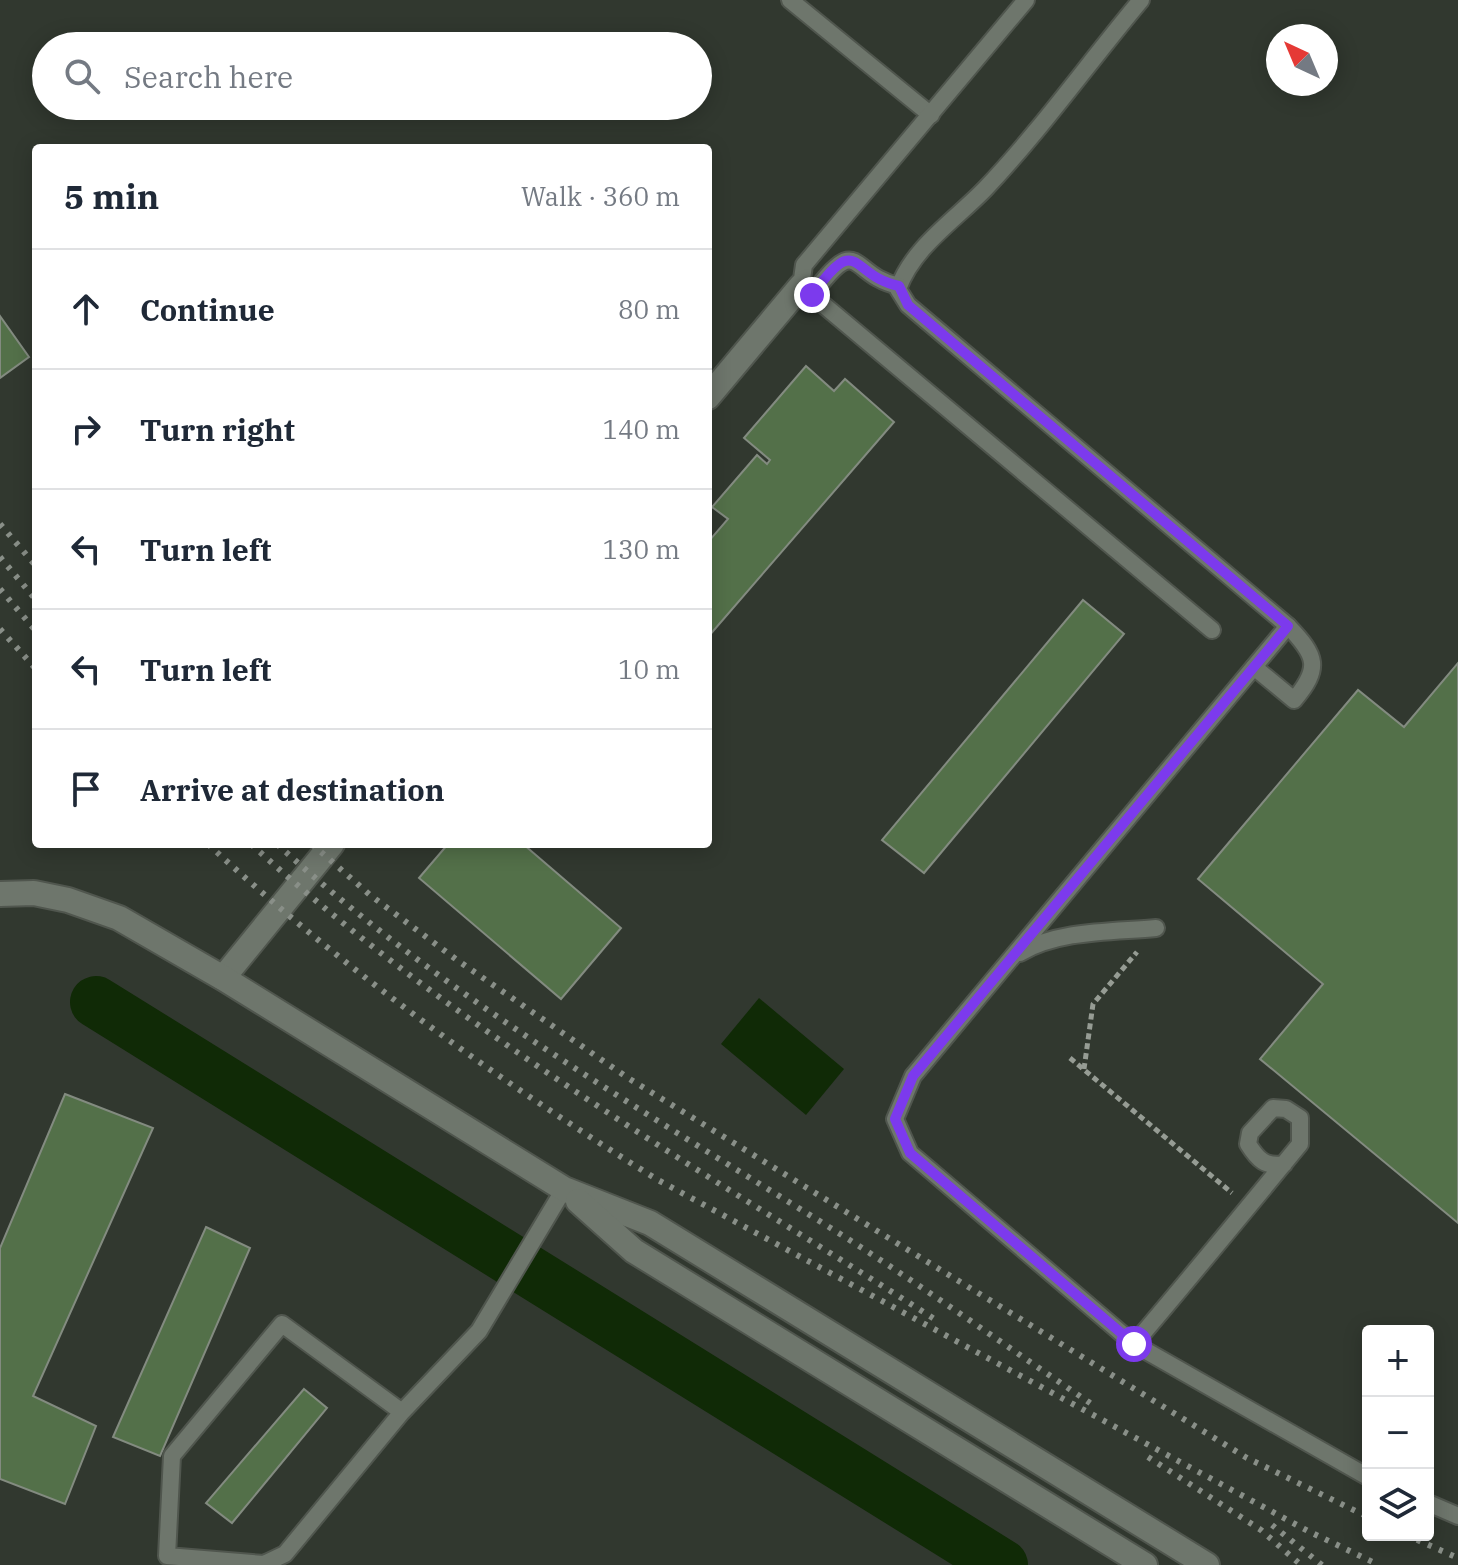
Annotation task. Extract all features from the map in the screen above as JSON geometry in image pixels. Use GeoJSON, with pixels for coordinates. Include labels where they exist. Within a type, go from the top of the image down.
{"type":"FeatureCollection","features":[{"type":"Feature","properties":{"kind":"street"},"geometry":{"type":"LineString","coordinates":[[712,393],[806,290]]}},
{"type":"Feature","properties":{"kind":"street"},"geometry":{"type":"LineString","coordinates":[[223,978],[329,848]]}},
{"type":"Feature","properties":{"kind":"street"},"geometry":{"type":"LineString","coordinates":[[0,894],[34,893],[119,918],[223,978],[564,1189],[634,1251],[1145,1565]]}},
{"type":"Feature","properties":{"kind":"street"},"geometry":{"type":"LineString","coordinates":[[564,1189],[650,1223],[1207,1565]]}},
{"type":"Feature","properties":{"kind":"lane"},"geometry":{"type":"LineString","coordinates":[[790,0],[931,115]]}},
{"type":"Feature","properties":{"kind":"lane"},"geometry":{"type":"LineString","coordinates":[[1026,0],[804,265],[806,290],[1212,630]]}},
{"type":"Feature","properties":{"kind":"lane"},"geometry":{"type":"LineString","coordinates":[[1141,0],[986,188],[942,228],[904,272],[899,286],[908,305],[1288,626],[1301,640],[1313,667],[1312,679],[1294,700],[1254,667]]}},
{"type":"Feature","properties":{"kind":"lane"},"geometry":{"type":"LineString","coordinates":[[806,290],[837,264],[848,259],[855,259],[879,279],[899,286]]}},
{"type":"Feature","properties":{"kind":"lane"},"geometry":{"type":"LineString","coordinates":[[1288,626],[913,1076],[895,1119],[910,1153],[1134,1344],[1362,1474]]}},
{"type":"Feature","properties":{"kind":"lane"},"geometry":{"type":"LineString","coordinates":[[1009,960],[1035,944],[1156,928]]}},
{"type":"Feature","properties":{"kind":"lane"},"geometry":{"type":"LineString","coordinates":[[1134,1344],[1284,1164]]}},
{"type":"Feature","properties":{"kind":"lane"},"geometry":{"type":"LineString","coordinates":[[402,1412],[282,1324],[172,1456],[167,1556],[264,1564],[285,1554],[402,1412],[479,1331],[564,1189]]}},
{"type":"Feature","properties":{"kind":"lane"},"geometry":{"type":"LineString","coordinates":[[1434,1506],[1458,1516]]}},
{"type":"Feature","properties":{"kind":"path"},"geometry":{"type":"LineString","coordinates":[[1084,1070],[1093,1004],[1139,948]]}},
{"type":"Feature","properties":{"kind":"path"},"geometry":{"type":"LineString","coordinates":[[1070,1058],[1249,1207]]}},
{"type":"Feature","properties":{"kind":"shaded area"},"geometry":{"type":"Polygon","coordinates":[[[759,998],[844,1069],[806,1115],[721,1044],[759,998]]]}},
{"type":"Feature","properties":{"kind":"building"},"geometry":{"type":"Polygon","coordinates":[[[0,316],[29,357],[0,378],[0,316]]]}},
{"type":"Feature","properties":{"kind":"building"},"geometry":{"type":"Polygon","coordinates":[[[806,366],[834,391],[845,379],[894,422],[712,632],[712,537],[728,519],[712,507],[757,455],[767,464],[770,460],[744,438],[806,366]]]}},
{"type":"Feature","properties":{"kind":"building"},"geometry":{"type":"Polygon","coordinates":[[[1083,600],[1124,634],[924,873],[882,840],[1083,600]]]}},
{"type":"Feature","properties":{"kind":"building"},"geometry":{"type":"Polygon","coordinates":[[[1458,663],[1458,1223],[1260,1059],[1323,984],[1198,879],[1358,690],[1404,727],[1458,663]]]}},
{"type":"Feature","properties":{"kind":"building"},"geometry":{"type":"Polygon","coordinates":[[[445,848],[528,848],[621,928],[561,999],[419,878],[445,848]]]}},
{"type":"Feature","properties":{"kind":"building"},"geometry":{"type":"Polygon","coordinates":[[[65,1094],[153,1128],[33,1396],[96,1426],[65,1504],[0,1479],[0,1248],[65,1094]]]}},
{"type":"Feature","properties":{"kind":"building"},"geometry":{"type":"Polygon","coordinates":[[[206,1227],[250,1248],[160,1456],[113,1437],[206,1227]]]}},
{"type":"Feature","properties":{"kind":"building"},"geometry":{"type":"Polygon","coordinates":[[[304,1389],[327,1408],[232,1523],[206,1503],[304,1389]]]}},
{"type":"Feature","properties":{"kind":"waterway"},"geometry":{"type":"LineString","coordinates":[[96,1002],[1002,1565]]}},
{"type":"Feature","properties":{"kind":"railway"},"geometry":{"type":"LineString","coordinates":[[0,524],[32,561]]}},
{"type":"Feature","properties":{"kind":"railway"},"geometry":{"type":"LineString","coordinates":[[0,557],[32,595]]}},
{"type":"Feature","properties":{"kind":"railway"},"geometry":{"type":"LineString","coordinates":[[0,589],[32,626]]}},
{"type":"Feature","properties":{"kind":"railway"},"geometry":{"type":"LineString","coordinates":[[0,629],[32,665]]}},
{"type":"Feature","properties":{"kind":"railway"},"geometry":{"type":"LineString","coordinates":[[212,848],[314,937],[425,1023],[540,1104],[658,1180],[1308,1531],[1379,1565]]}},
{"type":"Feature","properties":{"kind":"railway"},"geometry":{"type":"LineString","coordinates":[[256,848],[413,978],[498,1039],[585,1098],[939,1322]]}},
{"type":"Feature","properties":{"kind":"railway"},"geometry":{"type":"LineString","coordinates":[[282,848],[341,900],[475,1001],[615,1094],[863,1249],[1096,1407]]}},
{"type":"Feature","properties":{"kind":"railway"},"geometry":{"type":"LineString","coordinates":[[317,848],[370,895],[457,960],[628,1078],[1247,1458],[1362,1514]]}},
{"type":"Feature","properties":{"kind":"railway"},"geometry":{"type":"LineString","coordinates":[[1148,1457],[1261,1530],[1301,1565]]}},
{"type":"Feature","properties":{"kind":"railway"},"geometry":{"type":"LineString","coordinates":[[1272,1525],[1322,1565]]}},
{"type":"Feature","properties":{"kind":"railway"},"geometry":{"type":"LineString","coordinates":[[1420,1541],[1458,1558]]}},
{"type":"Feature","properties":{"kind":"route"},"geometry":{"type":"LineString","coordinates":[[812,295],[837,264],[848,259],[855,259],[879,279],[899,286],[908,305],[1288,626],[913,1076],[895,1119],[910,1153],[1134,1344]]}}]}
